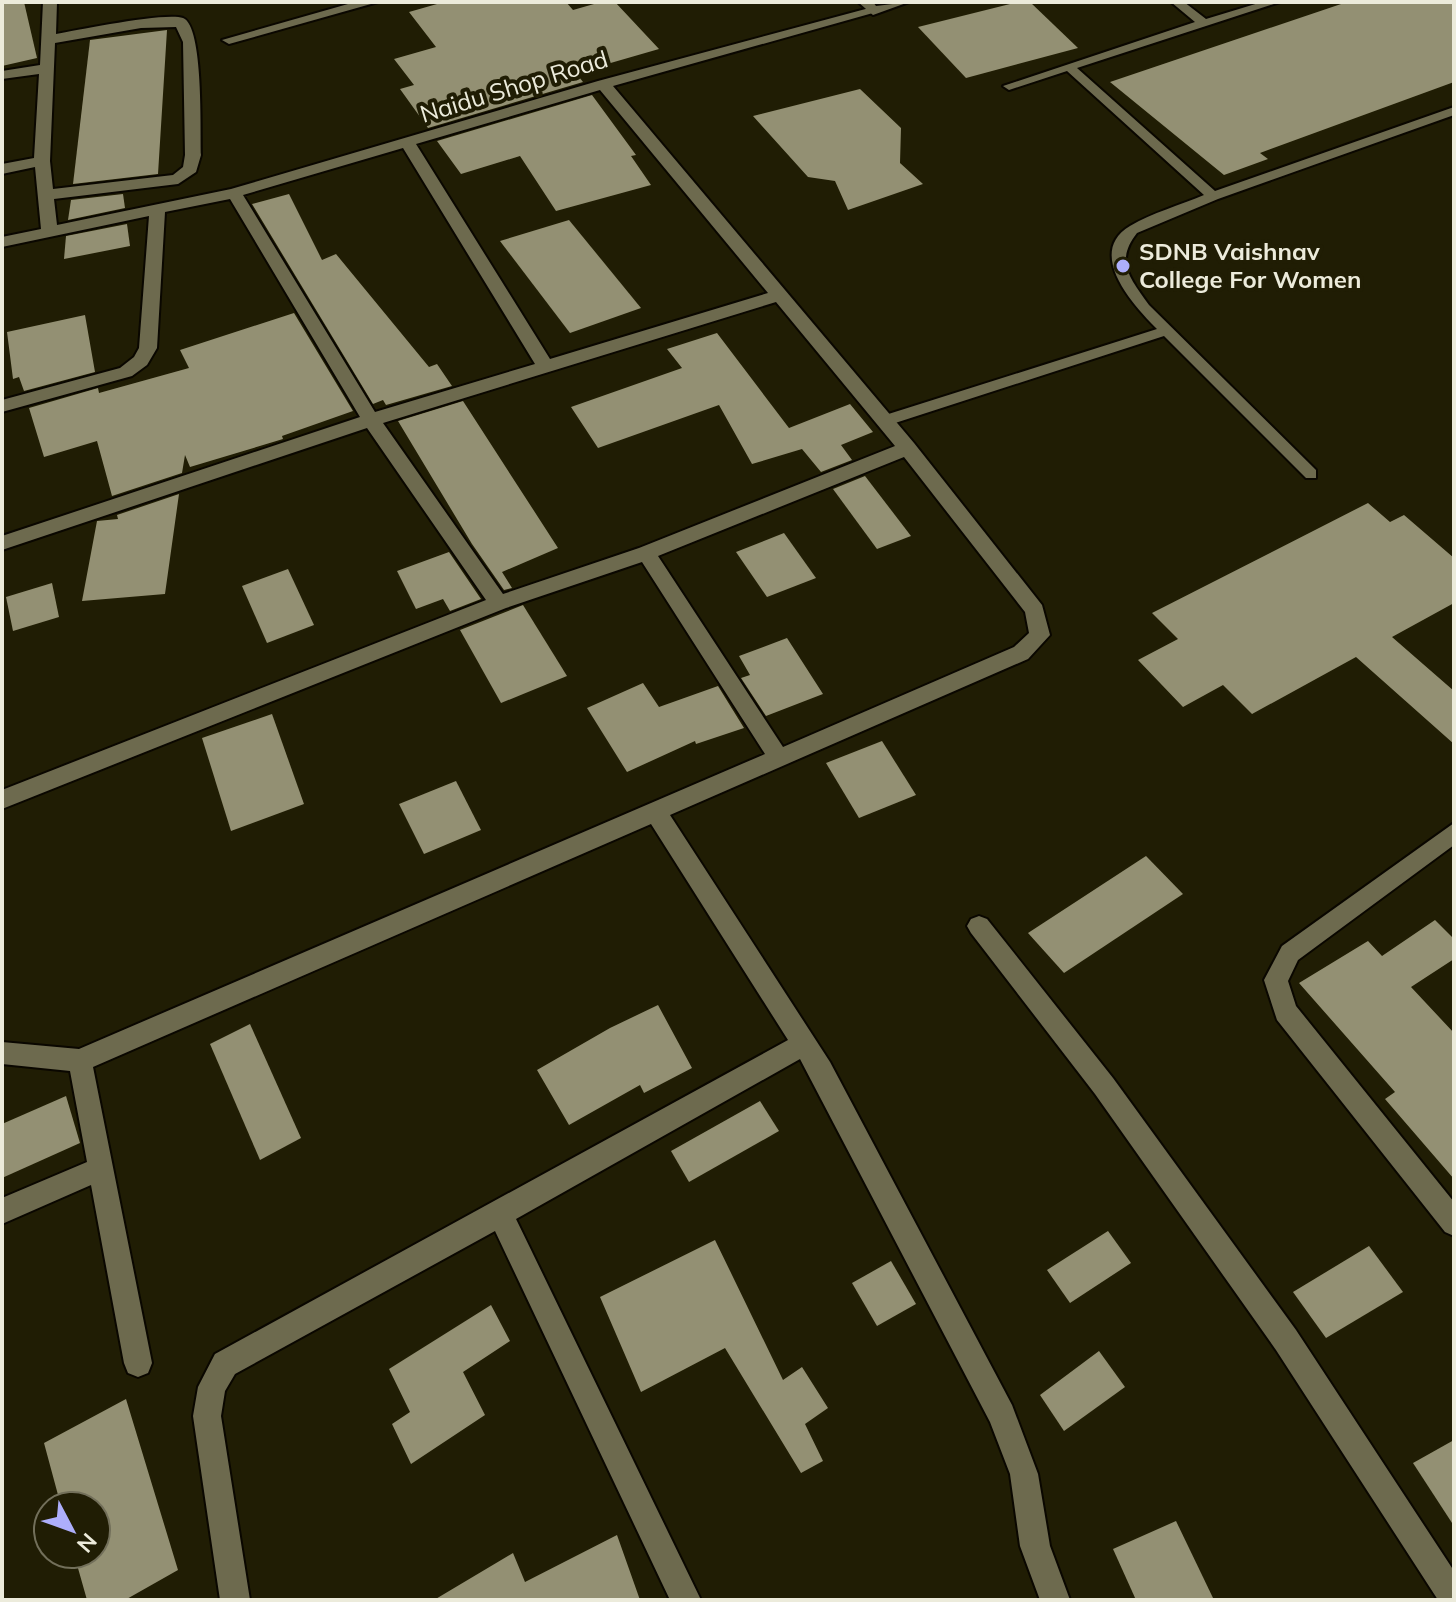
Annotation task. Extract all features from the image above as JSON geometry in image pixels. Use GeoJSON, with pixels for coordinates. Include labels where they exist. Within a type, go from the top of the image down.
{"type":"FeatureCollection","features":[{"type":"Feature","properties":{"kind":"street"},"geometry":{"type":"LineString","coordinates":[[49,231],[42,161],[50,2]]}},
{"type":"Feature","properties":{"kind":"street"},"geometry":{"type":"LineString","coordinates":[[229,40],[371,2]]}},
{"type":"Feature","properties":{"kind":"street","name":"Naidu Shop Road"},"geometry":{"type":"LineString","coordinates":[[2,242],[234,193],[869,6],[902,2]]}},
{"type":"Feature","properties":{"kind":"street"},"geometry":{"type":"LineString","coordinates":[[46,202],[178,179],[190,169],[193,155],[190,42],[181,22],[163,21],[47,40]]}},
{"type":"Feature","properties":{"kind":"street"},"geometry":{"type":"LineString","coordinates":[[2,75],[46,68]]}},
{"type":"Feature","properties":{"kind":"street"},"geometry":{"type":"LineString","coordinates":[[2,1053],[80,1061],[1021,653],[1040,635],[1035,610],[907,448],[603,84]]}},
{"type":"Feature","properties":{"kind":"street"},"geometry":{"type":"LineString","coordinates":[[408,144],[546,367]]}},
{"type":"Feature","properties":{"kind":"street"},"geometry":{"type":"LineString","coordinates":[[2,169],[42,161]]}},
{"type":"Feature","properties":{"kind":"street"},"geometry":{"type":"LineString","coordinates":[[234,193],[371,420],[499,603]]}},
{"type":"Feature","properties":{"kind":"street"},"geometry":{"type":"LineString","coordinates":[[89,196],[93,222]]}},
{"type":"Feature","properties":{"kind":"street"},"geometry":{"type":"LineString","coordinates":[[2,406],[126,372],[141,361],[148,348],[164,209]]}},
{"type":"Feature","properties":{"kind":"street"},"geometry":{"type":"LineString","coordinates":[[2,543],[371,420],[777,296]]}},
{"type":"Feature","properties":{"kind":"street"},"geometry":{"type":"LineString","coordinates":[[2,800],[499,603],[646,553],[907,448]]}},
{"type":"Feature","properties":{"kind":"street"},"geometry":{"type":"LineString","coordinates":[[646,553],[778,757]]}},
{"type":"Feature","properties":{"kind":"street"},"geometry":{"type":"LineString","coordinates":[[655,811],[821,1070],[1002,1415],[1024,1474],[1035,1546],[1055,1600]]}},
{"type":"Feature","properties":{"kind":"street"},"geometry":{"type":"LineString","coordinates":[[1454,832],[1290,953],[1276,980],[1286,1012],[1454,1223]]}},
{"type":"Feature","properties":{"kind":"street"},"geometry":{"type":"LineString","coordinates":[[979,926],[1104,1086],[1286,1340],[1454,1598]]}},
{"type":"Feature","properties":{"kind":"street"},"geometry":{"type":"LineString","coordinates":[[235,1600],[207,1416],[212,1387],[225,1364],[803,1044]]}},
{"type":"Feature","properties":{"kind":"street"},"geometry":{"type":"LineString","coordinates":[[80,1061],[138,1363]]}},
{"type":"Feature","properties":{"kind":"street"},"geometry":{"type":"LineString","coordinates":[[2,1211],[99,1169]]}},
{"type":"Feature","properties":{"kind":"street"},"geometry":{"type":"LineString","coordinates":[[500,1214],[686,1600]]}},
{"type":"Feature","properties":{"kind":"lane"},"geometry":{"type":"LineString","coordinates":[[1177,2],[1204,23]]}},
{"type":"Feature","properties":{"kind":"lane"},"geometry":{"type":"LineString","coordinates":[[1009,86],[1274,2]]}},
{"type":"Feature","properties":{"kind":"lane"},"geometry":{"type":"LineString","coordinates":[[1069,67],[1213,196]]}},
{"type":"Feature","properties":{"kind":"lane"},"geometry":{"type":"LineString","coordinates":[[1311,474],[1144,308],[1124,279],[1118,263],[1122,243],[1132,230],[1213,196],[1454,111]]}},
{"type":"Feature","properties":{"kind":"lane"},"geometry":{"type":"LineString","coordinates":[[884,421],[1166,331]]}},
{"type":"Feature","properties":{"kind":"building"},"geometry":{"type":"Polygon","coordinates":[[[2,2],[24,2],[37,58],[2,66],[2,2]]]}},
{"type":"Feature","properties":{"kind":"building"},"geometry":{"type":"Polygon","coordinates":[[[444,2],[566,2],[573,10],[601,2],[615,2],[659,49],[576,73],[583,82],[428,128],[400,89],[414,85],[394,59],[436,47],[409,12],[444,2]]]}},
{"type":"Feature","properties":{"kind":"building"},"geometry":{"type":"Polygon","coordinates":[[[1018,2],[1030,2],[1078,48],[966,78],[918,27],[1018,2]]]}},
{"type":"Feature","properties":{"kind":"building"},"geometry":{"type":"Polygon","coordinates":[[[1347,2],[1454,2],[1454,82],[1260,153],[1268,159],[1224,175],[1110,82],[1347,2]]]}},
{"type":"Feature","properties":{"kind":"building"},"geometry":{"type":"Polygon","coordinates":[[[167,30],[158,174],[73,184],[90,40],[167,30]]]}},
{"type":"Feature","properties":{"kind":"building"},"geometry":{"type":"Polygon","coordinates":[[[860,89],[901,128],[900,163],[923,184],[848,210],[835,181],[808,177],[753,116],[860,89]]]}},
{"type":"Feature","properties":{"kind":"building"},"geometry":{"type":"Polygon","coordinates":[[[592,95],[636,155],[631,156],[651,185],[556,211],[520,156],[461,174],[437,141],[592,95]]]}},
{"type":"Feature","properties":{"kind":"building"},"geometry":{"type":"Polygon","coordinates":[[[123,194],[125,208],[68,220],[71,200],[123,194]]]}},
{"type":"Feature","properties":{"kind":"building"},"geometry":{"type":"Polygon","coordinates":[[[289,194],[322,260],[336,254],[429,367],[437,364],[452,386],[386,405],[383,400],[373,404],[252,204],[289,194]]]}},
{"type":"Feature","properties":{"kind":"building"},"geometry":{"type":"Polygon","coordinates":[[[569,220],[641,308],[570,333],[500,241],[569,220]]]}},
{"type":"Feature","properties":{"kind":"building"},"geometry":{"type":"Polygon","coordinates":[[[127,224],[130,246],[64,259],[66,236],[127,224]]]}},
{"type":"Feature","properties":{"kind":"building"},"geometry":{"type":"Polygon","coordinates":[[[294,313],[353,411],[282,436],[283,439],[190,467],[185,455],[182,473],[112,496],[97,441],[44,457],[29,408],[98,388],[99,393],[189,368],[180,350],[294,313]]]}},
{"type":"Feature","properties":{"kind":"building"},"geometry":{"type":"Polygon","coordinates":[[[85,315],[95,372],[24,391],[19,377],[13,379],[7,332],[85,315]]]}},
{"type":"Feature","properties":{"kind":"building"},"geometry":{"type":"Polygon","coordinates":[[[717,333],[789,428],[850,404],[873,432],[841,445],[852,460],[821,472],[802,449],[752,464],[719,405],[598,448],[571,407],[682,368],[667,349],[717,333]]]}},
{"type":"Feature","properties":{"kind":"building"},"geometry":{"type":"Polygon","coordinates":[[[463,401],[558,548],[502,572],[512,588],[504,590],[472,544],[398,421],[463,401]]]}},
{"type":"Feature","properties":{"kind":"building"},"geometry":{"type":"Polygon","coordinates":[[[865,476],[911,536],[877,549],[833,489],[865,476]]]}},
{"type":"Feature","properties":{"kind":"building"},"geometry":{"type":"Polygon","coordinates":[[[179,494],[165,594],[82,601],[97,521],[118,519],[117,515],[179,494]]]}},
{"type":"Feature","properties":{"kind":"building"},"geometry":{"type":"Polygon","coordinates":[[[1368,503],[1390,522],[1404,515],[1454,558],[1454,603],[1392,637],[1454,691],[1454,744],[1356,657],[1252,714],[1223,685],[1183,707],[1138,660],[1178,639],[1152,613],[1368,503]]]}},
{"type":"Feature","properties":{"kind":"building"},"geometry":{"type":"Polygon","coordinates":[[[784,533],[816,578],[767,597],[736,552],[784,533]]]}},
{"type":"Feature","properties":{"kind":"building"},"geometry":{"type":"Polygon","coordinates":[[[449,552],[481,599],[450,611],[443,599],[416,609],[397,571],[449,552]]]}},
{"type":"Feature","properties":{"kind":"building"},"geometry":{"type":"Polygon","coordinates":[[[288,569],[314,625],[267,643],[242,586],[288,569]]]}},
{"type":"Feature","properties":{"kind":"building"},"geometry":{"type":"Polygon","coordinates":[[[52,583],[59,617],[13,631],[6,597],[52,583]]]}},
{"type":"Feature","properties":{"kind":"building"},"geometry":{"type":"Polygon","coordinates":[[[523,605],[567,676],[501,703],[460,630],[523,605]]]}},
{"type":"Feature","properties":{"kind":"building"},"geometry":{"type":"Polygon","coordinates":[[[787,638],[823,694],[766,716],[741,678],[750,675],[739,656],[787,638]]]}},
{"type":"Feature","properties":{"kind":"building"},"geometry":{"type":"Polygon","coordinates":[[[643,683],[659,707],[718,686],[744,728],[696,744],[695,741],[627,772],[587,708],[643,683]]]}},
{"type":"Feature","properties":{"kind":"building"},"geometry":{"type":"Polygon","coordinates":[[[272,714],[304,804],[231,831],[202,738],[272,714]]]}},
{"type":"Feature","properties":{"kind":"building"},"geometry":{"type":"Polygon","coordinates":[[[882,741],[916,795],[859,818],[826,763],[882,741]]]}},
{"type":"Feature","properties":{"kind":"building"},"geometry":{"type":"Polygon","coordinates":[[[456,781],[481,830],[424,854],[399,804],[456,781]]]}},
{"type":"Feature","properties":{"kind":"building"},"geometry":{"type":"Polygon","coordinates":[[[1146,856],[1183,894],[1064,973],[1028,933],[1146,856]]]}},
{"type":"Feature","properties":{"kind":"building"},"geometry":{"type":"Polygon","coordinates":[[[1435,920],[1454,939],[1454,959],[1411,987],[1454,1033],[1454,1179],[1385,1099],[1395,1092],[1299,983],[1368,941],[1382,956],[1435,920]]]}},
{"type":"Feature","properties":{"kind":"building"},"geometry":{"type":"Polygon","coordinates":[[[658,1005],[692,1068],[644,1093],[640,1085],[569,1125],[537,1070],[610,1028],[658,1005]]]}},
{"type":"Feature","properties":{"kind":"building"},"geometry":{"type":"Polygon","coordinates":[[[250,1024],[301,1138],[260,1160],[210,1044],[250,1024]]]}},
{"type":"Feature","properties":{"kind":"building"},"geometry":{"type":"Polygon","coordinates":[[[66,1096],[80,1143],[2,1178],[2,1124],[66,1096]]]}},
{"type":"Feature","properties":{"kind":"building"},"geometry":{"type":"Polygon","coordinates":[[[760,1101],[779,1131],[689,1182],[671,1151],[760,1101]]]}},
{"type":"Feature","properties":{"kind":"building"},"geometry":{"type":"Polygon","coordinates":[[[1108,1231],[1131,1263],[1070,1303],[1047,1270],[1108,1231]]]}},
{"type":"Feature","properties":{"kind":"building"},"geometry":{"type":"Polygon","coordinates":[[[715,1240],[783,1380],[802,1367],[828,1408],[805,1424],[823,1461],[801,1473],[725,1348],[641,1392],[600,1297],[715,1240]]]}},
{"type":"Feature","properties":{"kind":"building"},"geometry":{"type":"Polygon","coordinates":[[[1369,1246],[1403,1292],[1326,1338],[1293,1292],[1369,1246]]]}},
{"type":"Feature","properties":{"kind":"building"},"geometry":{"type":"Polygon","coordinates":[[[891,1261],[916,1304],[877,1326],[852,1283],[891,1261]]]}},
{"type":"Feature","properties":{"kind":"building"},"geometry":{"type":"Polygon","coordinates":[[[491,1305],[510,1341],[463,1372],[485,1415],[411,1464],[392,1424],[410,1412],[389,1369],[491,1305]]]}},
{"type":"Feature","properties":{"kind":"building"},"geometry":{"type":"Polygon","coordinates":[[[1099,1351],[1125,1387],[1064,1431],[1040,1395],[1099,1351]]]}},
{"type":"Feature","properties":{"kind":"building"},"geometry":{"type":"Polygon","coordinates":[[[126,1399],[178,1570],[125,1600],[87,1600],[79,1570],[112,1570],[112,1490],[57,1490],[44,1443],[126,1399]]]}},
{"type":"Feature","properties":{"kind":"building"},"geometry":{"type":"Polygon","coordinates":[[[1454,1440],[1454,1526],[1413,1463],[1454,1440]]]}},
{"type":"Feature","properties":{"kind":"building"},"geometry":{"type":"Polygon","coordinates":[[[1176,1521],[1214,1600],[1136,1600],[1113,1549],[1176,1521]]]}},
{"type":"Feature","properties":{"kind":"building"},"geometry":{"type":"Polygon","coordinates":[[[617,1535],[640,1600],[434,1600],[513,1553],[525,1582],[617,1535]]]}},
{"type":"Feature","properties":{"kind":"place","name":"SDNB Vaishnav College For Women"},"geometry":{"type":"Point","coordinates":[1123,266]}}]}
